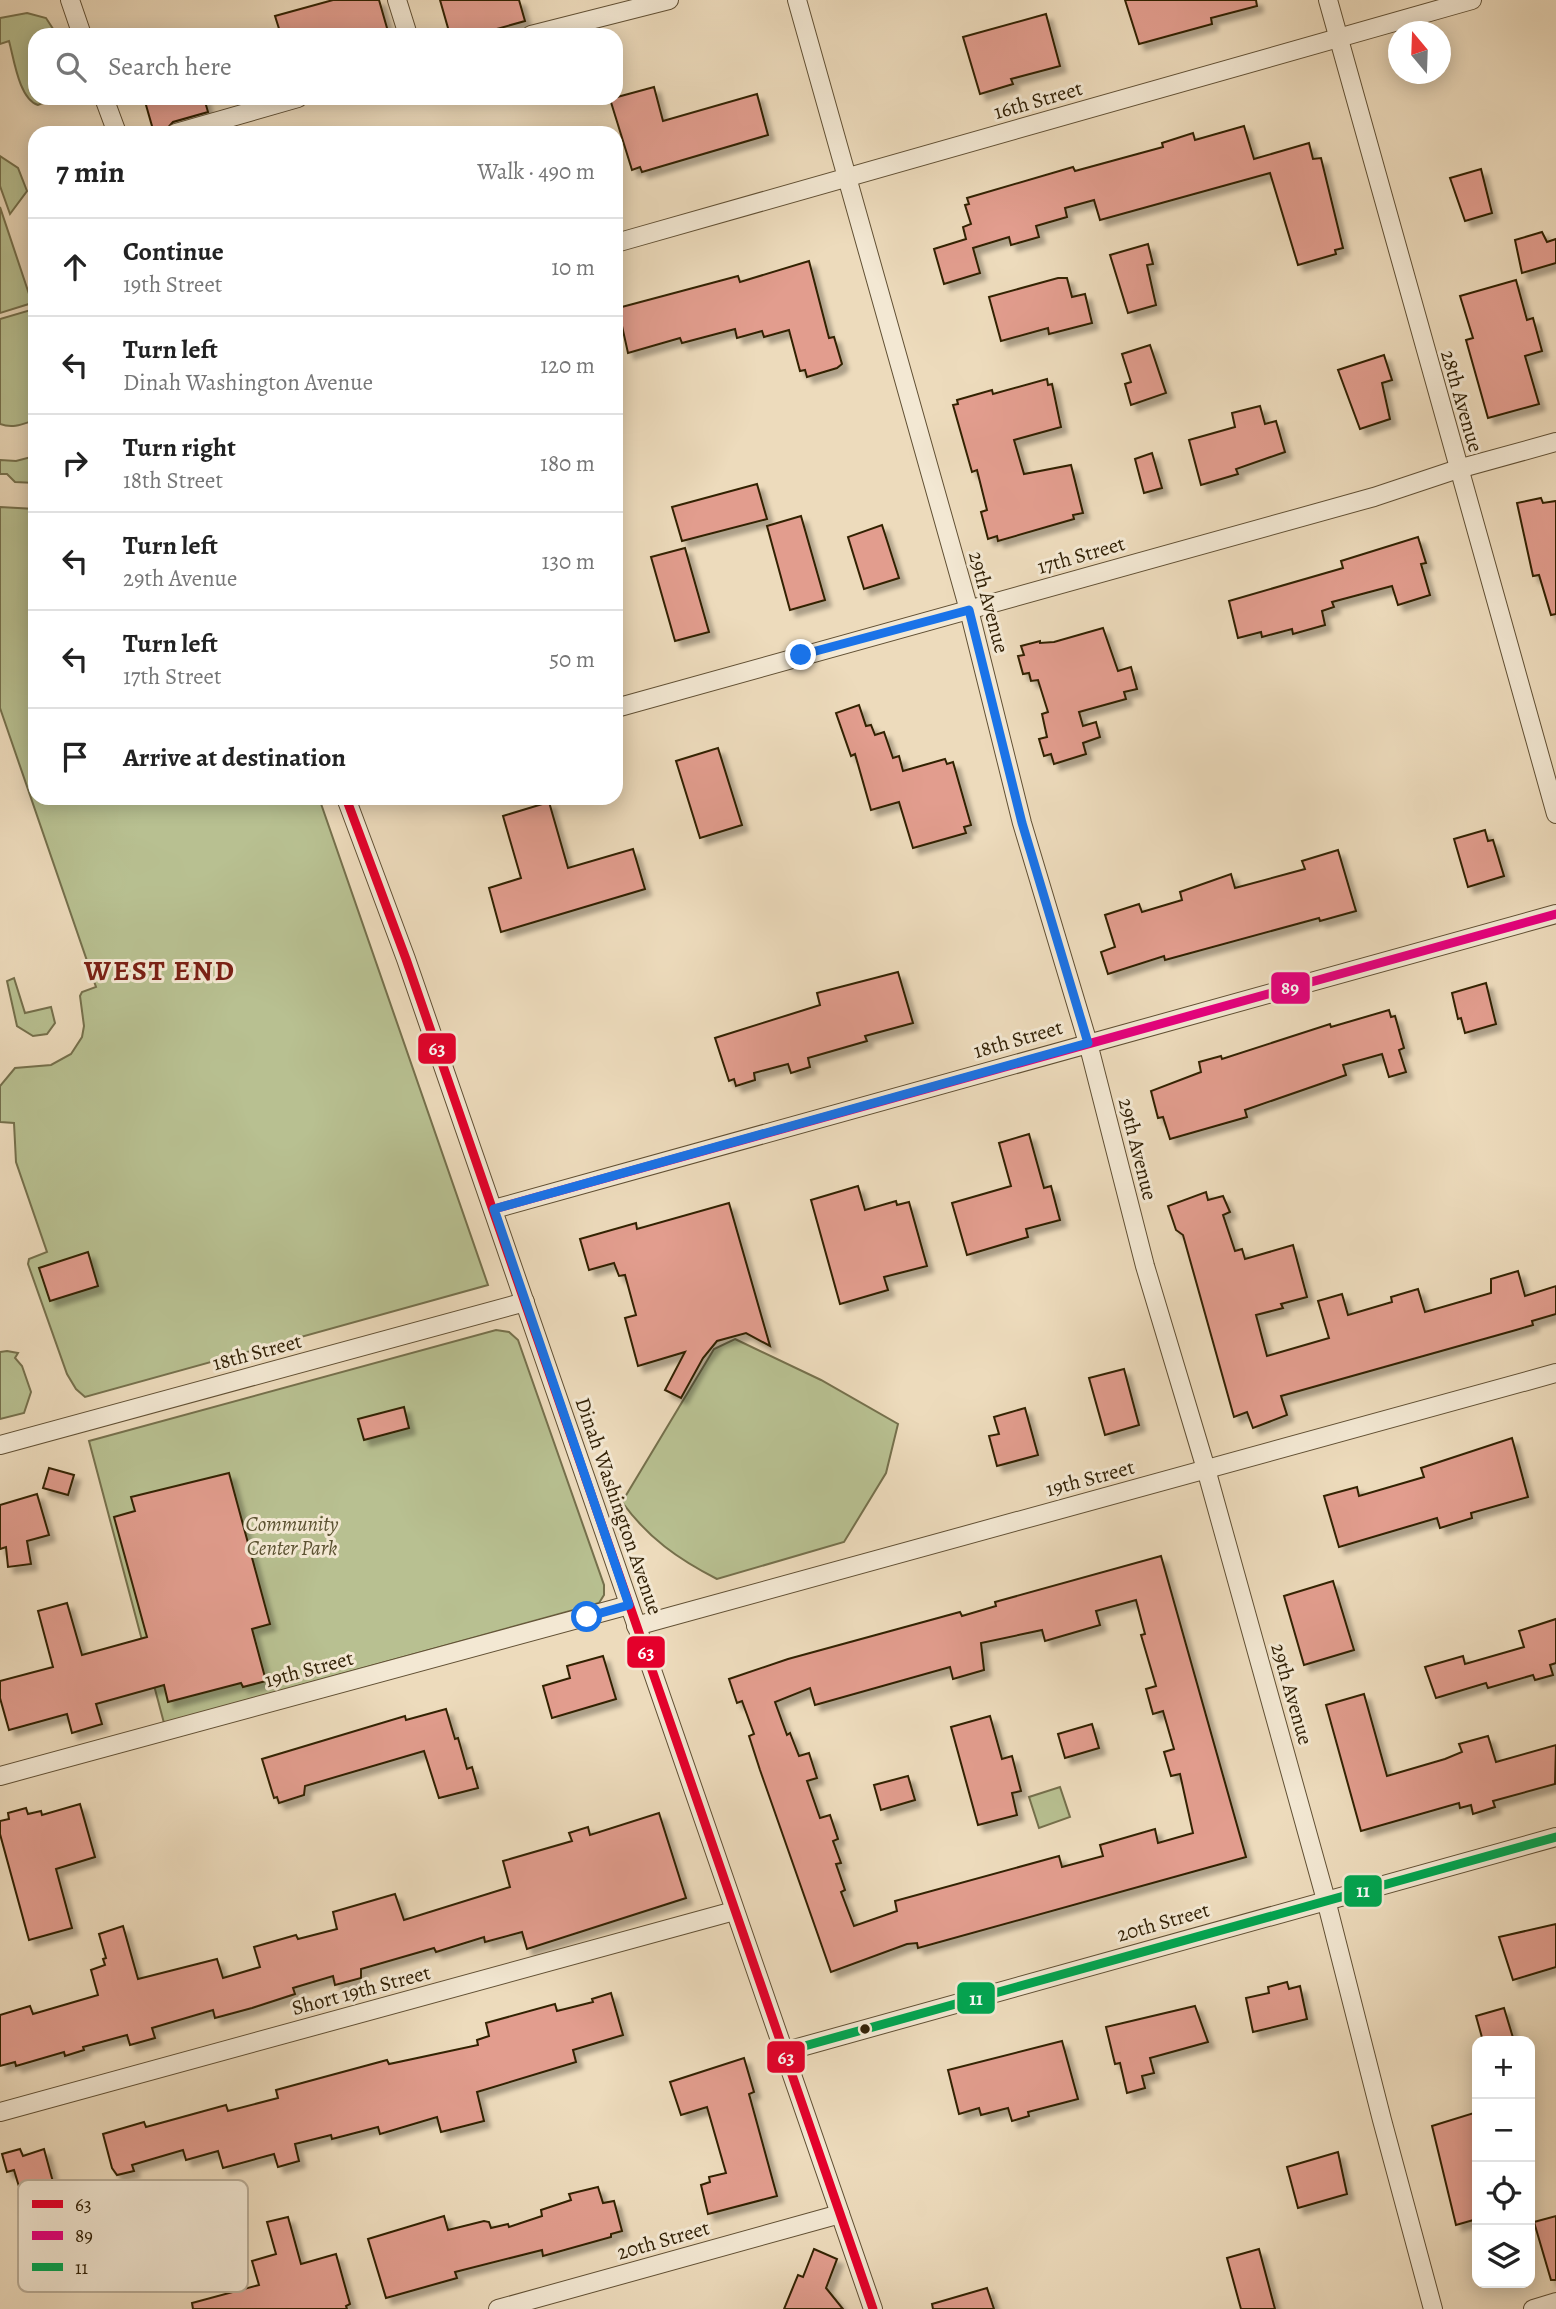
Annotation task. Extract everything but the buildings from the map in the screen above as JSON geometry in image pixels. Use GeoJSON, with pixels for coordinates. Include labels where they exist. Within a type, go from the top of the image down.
{"type":"FeatureCollection","features":[{"type":"Feature","properties":{"kind":"street"},"geometry":{"type":"LineString","coordinates":[[70,0],[80,28]]}},
{"type":"Feature","properties":{"kind":"street"},"geometry":{"type":"LineString","coordinates":[[397,0],[406,28]]}},
{"type":"Feature","properties":{"kind":"street"},"geometry":{"type":"LineString","coordinates":[[559,28],[669,0]]}},
{"type":"Feature","properties":{"kind":"street","name":"29th Avenue"},"geometry":{"type":"LineString","coordinates":[[797,0],[969,610],[1022,823],[1088,1043],[1145,1266],[1206,1469],[1326,1900],[1381,2120],[1433,2309]]}},
{"type":"Feature","properties":{"kind":"street","name":"28th Avenue"},"geometry":{"type":"LineString","coordinates":[[1328,0],[1556,814]]}},
{"type":"Feature","properties":{"kind":"street","name":"16th Street"},"geometry":{"type":"LineString","coordinates":[[623,241],[1472,0]]}},
{"type":"Feature","properties":{"kind":"street"},"geometry":{"type":"LineString","coordinates":[[107,105],[114,126]]}},
{"type":"Feature","properties":{"kind":"street"},"geometry":{"type":"LineString","coordinates":[[200,126],[274,105]]}},
{"type":"Feature","properties":{"kind":"street","name":"17th Street"},"geometry":{"type":"LineString","coordinates":[[623,706],[1374,498],[1458,469],[1556,442]]}},
{"type":"Feature","properties":{"kind":"street","name":"Dinah Washington Avenue"},"geometry":{"type":"LineString","coordinates":[[349,805],[494,1209],[873,2309]]}},
{"type":"Feature","properties":{"kind":"street","name":"18th Street"},"geometry":{"type":"LineString","coordinates":[[494,1209],[1556,914]]}},
{"type":"Feature","properties":{"kind":"street","name":"18th Street"},"geometry":{"type":"LineString","coordinates":[[0,1445],[525,1302]]}},
{"type":"Feature","properties":{"kind":"street","name":"19th Street"},"geometry":{"type":"LineString","coordinates":[[636,1626],[1556,1373]]}},
{"type":"Feature","properties":{"kind":"street","name":"19th Street"},"geometry":{"type":"LineString","coordinates":[[0,1776],[629,1605]]}},
{"type":"Feature","properties":{"kind":"street","name":"20th Street"},"geometry":{"type":"LineString","coordinates":[[783,2052],[1556,1837]]}},
{"type":"Feature","properties":{"kind":"street","name":"Short 19th Street"},"geometry":{"type":"LineString","coordinates":[[0,2112],[734,1911]]}},
{"type":"Feature","properties":{"kind":"street","name":"20th Street"},"geometry":{"type":"LineString","coordinates":[[498,2309],[840,2214]]}},
{"type":"Feature","properties":{"kind":"street"},"geometry":{"type":"LineString","coordinates":[[1533,2309],[1556,2302]]}},
{"type":"Feature","properties":{"kind":"green space"},"geometry":{"type":"Polygon","coordinates":[[[27,13],[46,18],[52,28],[28,28],[28,97],[15,68],[9,41],[0,44],[0,18],[27,13]]]}},
{"type":"Feature","properties":{"kind":"green space"},"geometry":{"type":"Polygon","coordinates":[[[0,156],[18,168],[27,191],[10,214],[0,186],[0,156]]]}},
{"type":"Feature","properties":{"kind":"green space"},"geometry":{"type":"Polygon","coordinates":[[[0,207],[28,291],[28,304],[0,313],[0,207]]]}},
{"type":"Feature","properties":{"kind":"green space"},"geometry":{"type":"Polygon","coordinates":[[[28,311],[28,422],[18,425],[0,424],[0,319],[28,311]]]}},
{"type":"Feature","properties":{"kind":"green space"},"geometry":{"type":"Polygon","coordinates":[[[28,458],[28,483],[15,482],[7,474],[0,474],[0,460],[16,461],[28,458]]]}},
{"type":"Feature","properties":{"kind":"green space"},"geometry":{"type":"Polygon","coordinates":[[[0,507],[28,509],[28,789],[0,708],[0,507]]]}},
{"type":"Feature","properties":{"kind":"green space"},"geometry":{"type":"Polygon","coordinates":[[[33,805],[321,805],[488,1285],[85,1397],[76,1389],[67,1374],[28,1264],[29,1259],[47,1252],[16,1162],[14,1123],[0,1122],[0,1086],[15,1068],[51,1065],[71,1054],[82,1037],[84,1026],[80,996],[82,992],[96,987],[33,805]]]}},
{"type":"Feature","properties":{"kind":"green space"},"geometry":{"type":"Polygon","coordinates":[[[14,978],[25,1013],[51,1007],[55,1023],[47,1034],[33,1036],[17,1026],[7,981],[14,978]]]}},
{"type":"Feature","properties":{"kind":"green space","name":"Community Center Park"},"geometry":{"type":"Polygon","coordinates":[[[496,1330],[509,1332],[518,1340],[604,1585],[604,1595],[599,1603],[164,1723],[89,1441],[496,1330]]]}},
{"type":"Feature","properties":{"kind":"green space"},"geometry":{"type":"Polygon","coordinates":[[[735,1339],[821,1380],[898,1424],[886,1473],[844,1542],[717,1579],[689,1564],[665,1546],[642,1526],[622,1502],[714,1349],[735,1339]]]}},
{"type":"Feature","properties":{"kind":"green space"},"geometry":{"type":"Polygon","coordinates":[[[0,1352],[18,1353],[15,1358],[22,1366],[31,1392],[24,1413],[0,1419],[0,1352]]]}},
{"type":"Feature","properties":{"kind":"green space"},"geometry":{"type":"Polygon","coordinates":[[[1060,1787],[1070,1817],[1039,1828],[1029,1797],[1060,1787]]]}},
{"type":"Feature","properties":{"kind":"transit line","name":"63"},"geometry":{"type":"LineString","coordinates":[[349,805],[406,959],[873,2309]]}},
{"type":"Feature","properties":{"kind":"transit line","name":"89"},"geometry":{"type":"LineString","coordinates":[[494,1209],[1556,914]]}},
{"type":"Feature","properties":{"kind":"transit line","name":"11"},"geometry":{"type":"LineString","coordinates":[[783,2052],[1556,1837]]}},
{"type":"Feature","properties":{"kind":"district","name":"WEST END"},"geometry":{"type":"Point","coordinates":[160,971]}},
{"type":"Feature","properties":{"kind":"route"},"geometry":{"type":"LineString","coordinates":[[587,1617],[629,1605],[494,1209],[1088,1043],[1022,823],[969,610],[801,655]]}}]}
